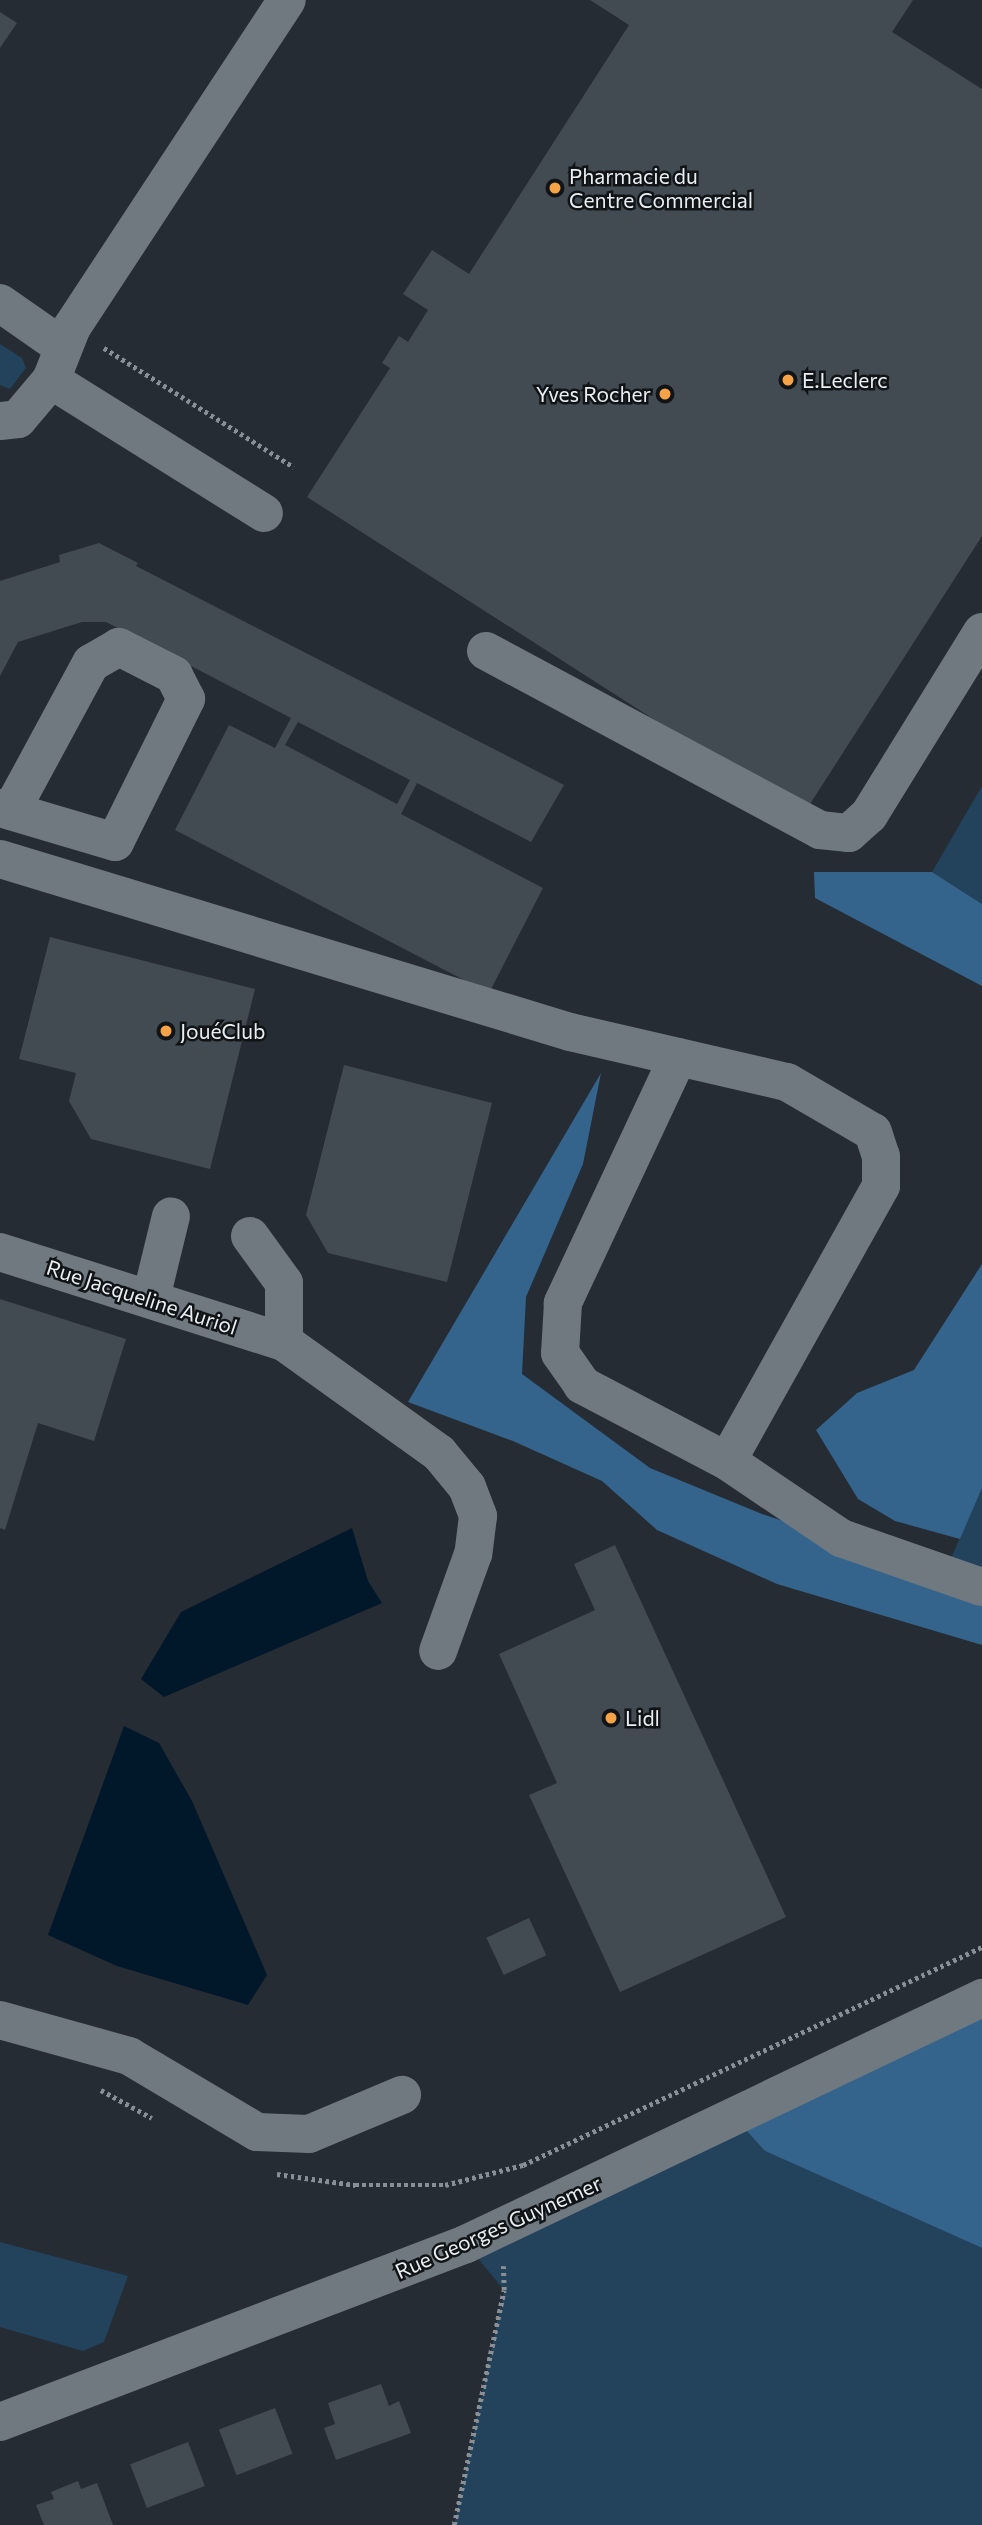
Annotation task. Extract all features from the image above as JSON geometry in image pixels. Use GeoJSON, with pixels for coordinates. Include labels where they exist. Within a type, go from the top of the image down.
{"type":"FeatureCollection","features":[{"type":"Feature","properties":{"kind":"street"},"geometry":{"type":"LineString","coordinates":[[0,421],[18,419],[287,0]]}},
{"type":"Feature","properties":{"kind":"street"},"geometry":{"type":"LineString","coordinates":[[0,303],[264,513]]}},
{"type":"Feature","properties":{"kind":"street"},"geometry":{"type":"LineString","coordinates":[[486,651],[820,830],[849,833],[869,815],[982,632]]}},
{"type":"Feature","properties":{"kind":"street"},"geometry":{"type":"LineString","coordinates":[[119,646],[174,675],[186,699],[115,842],[5,810],[91,663],[119,646]]}},
{"type":"Feature","properties":{"kind":"street"},"geometry":{"type":"LineString","coordinates":[[0,859],[570,1032],[787,1082],[873,1132],[881,1156],[881,1186],[727,1461]]}},
{"type":"Feature","properties":{"kind":"street"},"geometry":{"type":"LineString","coordinates":[[678,1057],[563,1303],[560,1353],[582,1385],[727,1461],[841,1538],[982,1587]]}},
{"type":"Feature","properties":{"kind":"street"},"geometry":{"type":"LineString","coordinates":[[151,1298],[171,1216]]}},
{"type":"Feature","properties":{"kind":"street"},"geometry":{"type":"LineString","coordinates":[[250,1236],[284,1283],[284,1342]]}},
{"type":"Feature","properties":{"kind":"street","name":"Rue Jacqueline Auriol"},"geometry":{"type":"LineString","coordinates":[[0,1252],[284,1342],[439,1453],[467,1487],[478,1516],[473,1554],[438,1651]]}},
{"type":"Feature","properties":{"kind":"street","name":"Rue Georges Guynemer"},"geometry":{"type":"LineString","coordinates":[[0,2422],[496,2232],[982,1998]]}},
{"type":"Feature","properties":{"kind":"street"},"geometry":{"type":"LineString","coordinates":[[0,2020],[129,2056],[257,2132],[309,2134],[402,2095]]}},
{"type":"Feature","properties":{"kind":"path"},"geometry":{"type":"LineString","coordinates":[[62,351],[294,467]]}},
{"type":"Feature","properties":{"kind":"path"},"geometry":{"type":"LineString","coordinates":[[547,2154],[982,1947]]}},
{"type":"Feature","properties":{"kind":"path"},"geometry":{"type":"LineString","coordinates":[[454,2525],[504,2290],[503,2253],[496,2232]]}},
{"type":"Feature","properties":{"kind":"shaded area"},"geometry":{"type":"Polygon","coordinates":[[[0,344],[22,358],[26,368],[10,389],[0,385],[0,344]]]}},
{"type":"Feature","properties":{"kind":"shaded area"},"geometry":{"type":"Polygon","coordinates":[[[982,786],[982,904],[932,872],[982,786]]]}},
{"type":"Feature","properties":{"kind":"shaded area"},"geometry":{"type":"Polygon","coordinates":[[[814,872],[932,872],[982,904],[982,986],[815,898],[814,872]]]}},
{"type":"Feature","properties":{"kind":"shaded area"},"geometry":{"type":"Polygon","coordinates":[[[601,1073],[583,1164],[526,1297],[522,1374],[650,1468],[762,1514],[982,1587],[982,1645],[777,1584],[657,1530],[602,1481],[513,1441],[408,1402],[601,1073]]]}},
{"type":"Feature","properties":{"kind":"shaded area"},"geometry":{"type":"Polygon","coordinates":[[[982,1264],[982,1488],[960,1539],[895,1521],[858,1499],[816,1430],[857,1393],[914,1370],[982,1264]]]}},
{"type":"Feature","properties":{"kind":"shaded area"},"geometry":{"type":"Polygon","coordinates":[[[982,1488],[982,1587],[944,1574],[982,1488]]]}},
{"type":"Feature","properties":{"kind":"shaded area"},"geometry":{"type":"Polygon","coordinates":[[[352,1528],[368,1581],[382,1603],[164,1697],[141,1679],[181,1612],[352,1528]]]}},
{"type":"Feature","properties":{"kind":"shaded area"},"geometry":{"type":"Polygon","coordinates":[[[124,1726],[159,1743],[192,1801],[267,1975],[248,2005],[117,1966],[48,1935],[124,1726]]]}},
{"type":"Feature","properties":{"kind":"shaded area"},"geometry":{"type":"Polygon","coordinates":[[[982,1998],[982,2248],[765,2151],[736,2119],[982,1998]]]}},
{"type":"Feature","properties":{"kind":"shaded area"},"geometry":{"type":"Polygon","coordinates":[[[736,2119],[765,2151],[982,2248],[982,2525],[454,2525],[504,2290],[466,2244],[736,2119]]]}},
{"type":"Feature","properties":{"kind":"shaded area"},"geometry":{"type":"Polygon","coordinates":[[[0,2242],[128,2276],[104,2342],[83,2351],[0,2327],[0,2242]]]}},
{"type":"Feature","properties":{"kind":"building"},"geometry":{"type":"Polygon","coordinates":[[[590,0],[913,0],[892,32],[982,89],[982,536],[803,815],[307,497],[390,368],[382,363],[399,336],[408,342],[428,310],[403,294],[432,250],[469,274],[629,25],[590,0]]]}},
{"type":"Feature","properties":{"kind":"building"},"geometry":{"type":"Polygon","coordinates":[[[0,12],[17,23],[0,48],[0,12]]]}},
{"type":"Feature","properties":{"kind":"building"},"geometry":{"type":"Polygon","coordinates":[[[99,543],[138,563],[136,566],[564,785],[531,842],[417,783],[401,814],[543,888],[489,993],[175,830],[229,725],[275,748],[291,718],[106,622],[82,622],[18,642],[0,676],[0,581],[60,562],[59,555],[99,543]],[[298,722],[285,745],[397,804],[410,780],[298,722]]]}},
{"type":"Feature","properties":{"kind":"building","name":"JouéClub"},"geometry":{"type":"Polygon","coordinates":[[[50,937],[255,989],[210,1169],[91,1139],[69,1101],[76,1073],[19,1059],[50,937]]]}},
{"type":"Feature","properties":{"kind":"building"},"geometry":{"type":"Polygon","coordinates":[[[344,1065],[492,1103],[447,1282],[328,1253],[306,1215],[344,1065]]]}},
{"type":"Feature","properties":{"kind":"building"},"geometry":{"type":"Polygon","coordinates":[[[0,1299],[126,1339],[94,1441],[38,1423],[5,1530],[0,1528],[0,1299]]]}},
{"type":"Feature","properties":{"kind":"building","name":"Lidl"},"geometry":{"type":"Polygon","coordinates":[[[615,1545],[786,1917],[620,1992],[529,1795],[557,1783],[499,1654],[595,1610],[574,1564],[615,1545]]]}},
{"type":"Feature","properties":{"kind":"building"},"geometry":{"type":"Polygon","coordinates":[[[529,1918],[546,1955],[504,1975],[486,1938],[529,1918]]]}},
{"type":"Feature","properties":{"kind":"building"},"geometry":{"type":"Polygon","coordinates":[[[381,2384],[389,2406],[399,2401],[411,2433],[336,2460],[324,2428],[335,2424],[328,2403],[381,2384]]]}},
{"type":"Feature","properties":{"kind":"building"},"geometry":{"type":"Polygon","coordinates":[[[275,2408],[293,2454],[237,2475],[219,2430],[275,2408]]]}},
{"type":"Feature","properties":{"kind":"building"},"geometry":{"type":"Polygon","coordinates":[[[188,2442],[205,2486],[147,2508],[130,2464],[188,2442]]]}},
{"type":"Feature","properties":{"kind":"building"},"geometry":{"type":"Polygon","coordinates":[[[78,2481],[81,2489],[97,2483],[113,2525],[44,2525],[36,2505],[54,2499],[51,2492],[78,2481]]]}},
{"type":"Feature","properties":{"kind":"place","name":"Pharmacie du Centre Commercial"},"geometry":{"type":"Point","coordinates":[555,188]}},
{"type":"Feature","properties":{"kind":"place","name":"E.Leclerc"},"geometry":{"type":"Point","coordinates":[788,380]}},
{"type":"Feature","properties":{"kind":"place","name":"Yves Rocher"},"geometry":{"type":"Point","coordinates":[665,394]}},
{"type":"Feature","properties":{"kind":"place","name":"JouéClub"},"geometry":{"type":"Point","coordinates":[166,1031]}},
{"type":"Feature","properties":{"kind":"place","name":"Lidl"},"geometry":{"type":"Point","coordinates":[611,1718]}}]}
